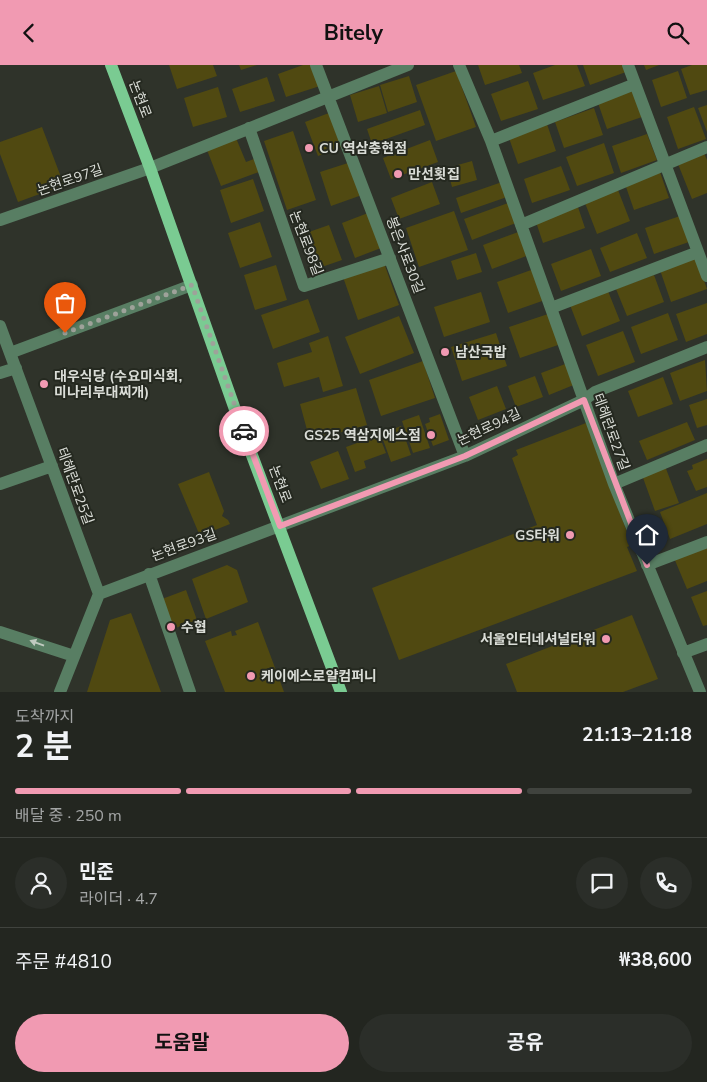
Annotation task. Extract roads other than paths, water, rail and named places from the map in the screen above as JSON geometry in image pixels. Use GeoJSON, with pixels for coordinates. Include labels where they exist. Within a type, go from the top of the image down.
{"type":"FeatureCollection","features":[{"type":"Feature","properties":{"kind":"main road","name":"논현로"},"geometry":{"type":"LineString","coordinates":[[111,65],[341,692]]}},
{"type":"Feature","properties":{"kind":"street","name":"봉은사로30길"},"geometry":{"type":"LineString","coordinates":[[316,65],[465,456]]}},
{"type":"Feature","properties":{"kind":"street"},"geometry":{"type":"LineString","coordinates":[[150,168],[408,65]]}},
{"type":"Feature","properties":{"kind":"street","name":"테헤란로27길"},"geometry":{"type":"LineString","coordinates":[[459,65],[491,141],[614,484],[700,692]]}},
{"type":"Feature","properties":{"kind":"street"},"geometry":{"type":"LineString","coordinates":[[628,65],[707,276]]}},
{"type":"Feature","properties":{"kind":"street"},"geometry":{"type":"LineString","coordinates":[[491,141],[635,84]]}},
{"type":"Feature","properties":{"kind":"street","name":"논현로98길"},"geometry":{"type":"LineString","coordinates":[[249,128],[304,287],[390,258]]}},
{"type":"Feature","properties":{"kind":"street"},"geometry":{"type":"LineString","coordinates":[[521,225],[707,147]]}},
{"type":"Feature","properties":{"kind":"street","name":"논현로97길"},"geometry":{"type":"LineString","coordinates":[[0,219],[150,168]]}},
{"type":"Feature","properties":{"kind":"street"},"geometry":{"type":"LineString","coordinates":[[551,308],[698,252]]}},
{"type":"Feature","properties":{"kind":"street"},"geometry":{"type":"LineString","coordinates":[[10,353],[192,285]]}},
{"type":"Feature","properties":{"kind":"street","name":"테헤란로25길"},"geometry":{"type":"LineString","coordinates":[[0,326],[99,594]]}},
{"type":"Feature","properties":{"kind":"street","name":"논현로94길"},"geometry":{"type":"LineString","coordinates":[[280,526],[465,456],[584,400],[595,392],[707,347]]}},
{"type":"Feature","properties":{"kind":"street"},"geometry":{"type":"LineString","coordinates":[[0,373],[16,368]]}},
{"type":"Feature","properties":{"kind":"street"},"geometry":{"type":"LineString","coordinates":[[614,484],[707,445]]}},
{"type":"Feature","properties":{"kind":"street"},"geometry":{"type":"LineString","coordinates":[[0,484],[52,466]]}},
{"type":"Feature","properties":{"kind":"street","name":"논현로93길"},"geometry":{"type":"LineString","coordinates":[[99,594],[280,526]]}},
{"type":"Feature","properties":{"kind":"street"},"geometry":{"type":"LineString","coordinates":[[647,565],[707,542]]}},
{"type":"Feature","properties":{"kind":"street"},"geometry":{"type":"LineString","coordinates":[[149,574],[190,692]]}},
{"type":"Feature","properties":{"kind":"street"},"geometry":{"type":"LineString","coordinates":[[60,692],[99,594]]}},
{"type":"Feature","properties":{"kind":"street"},"geometry":{"type":"LineString","coordinates":[[0,632],[74,656]]}},
{"type":"Feature","properties":{"kind":"street"},"geometry":{"type":"LineString","coordinates":[[683,653],[707,644]]}},
{"type":"Feature","properties":{"kind":"place","name":"CU 역삼충현점"},"geometry":{"type":"Point","coordinates":[309,148]}},
{"type":"Feature","properties":{"kind":"place","name":"만선횟집"},"geometry":{"type":"Point","coordinates":[398,174]}},
{"type":"Feature","properties":{"kind":"place","name":"남산국밥"},"geometry":{"type":"Point","coordinates":[445,352]}},
{"type":"Feature","properties":{"kind":"place","name":"대우식당 (수요미식회, 미나리부대찌개)"},"geometry":{"type":"Point","coordinates":[44,384]}},
{"type":"Feature","properties":{"kind":"place","name":"GS25 역삼지에스점"},"geometry":{"type":"Point","coordinates":[431,435]}},
{"type":"Feature","properties":{"kind":"place","name":"GS타워"},"geometry":{"type":"Point","coordinates":[570,535]}},
{"type":"Feature","properties":{"kind":"place","name":"수협"},"geometry":{"type":"Point","coordinates":[171,627]}},
{"type":"Feature","properties":{"kind":"place","name":"서울인터네셔널타워"},"geometry":{"type":"Point","coordinates":[606,639]}},
{"type":"Feature","properties":{"kind":"place","name":"케이에스로얄컴퍼니"},"geometry":{"type":"Point","coordinates":[251,676]}}]}
